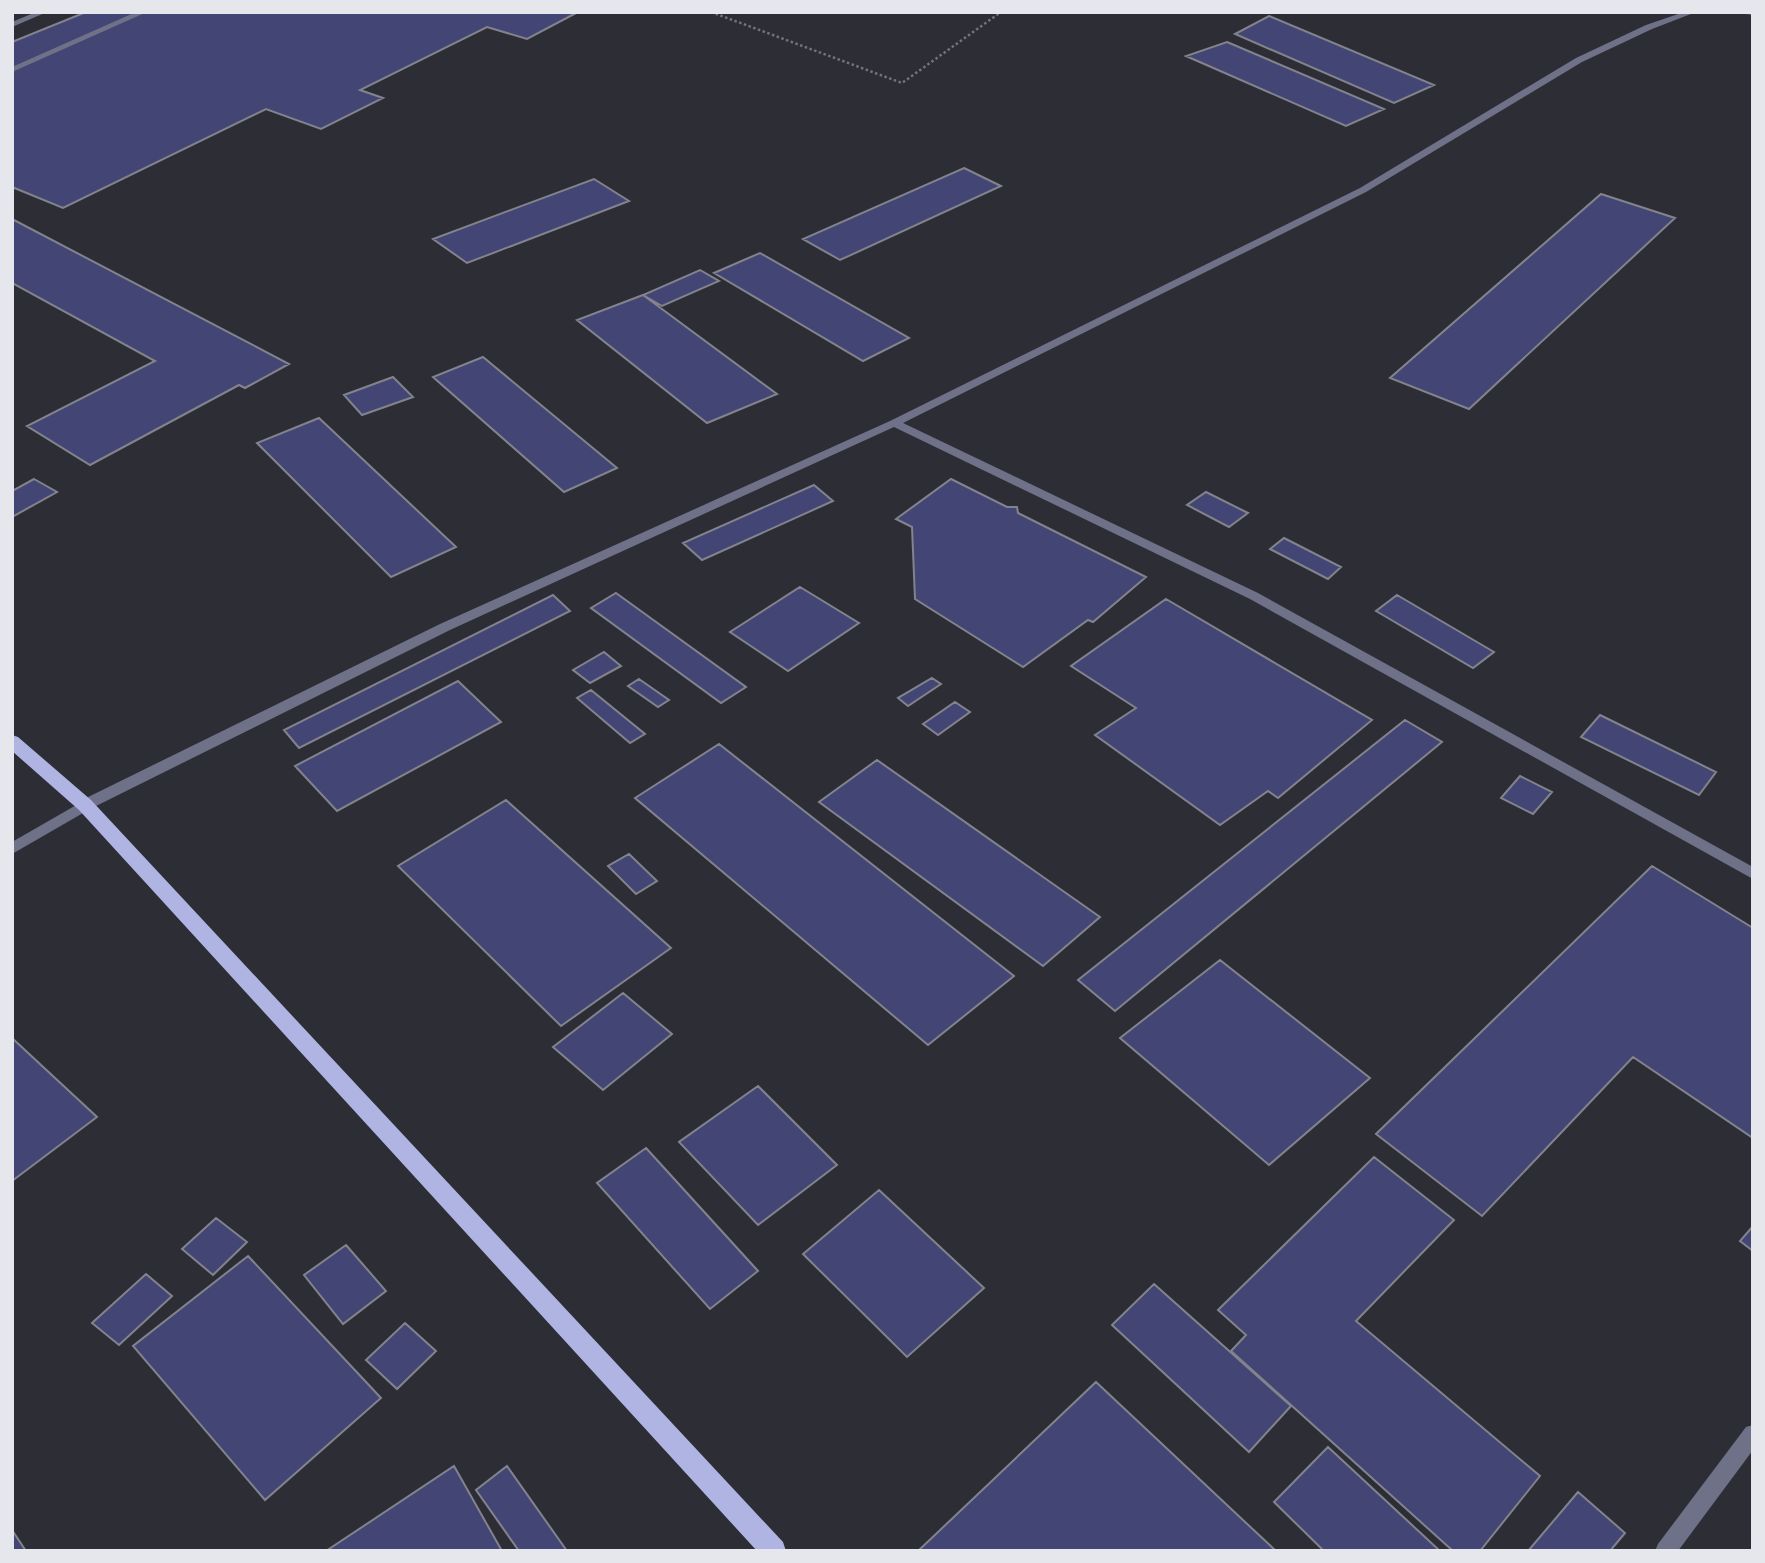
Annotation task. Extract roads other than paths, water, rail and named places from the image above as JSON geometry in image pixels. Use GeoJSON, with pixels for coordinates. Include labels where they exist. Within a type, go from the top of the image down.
{"type":"FeatureCollection","features":[{"type":"Feature","properties":{"kind":"main road"},"geometry":{"type":"LineString","coordinates":[[12,741],[85,805],[774,1551]]}},
{"type":"Feature","properties":{"kind":"street"},"geometry":{"type":"LineString","coordinates":[[12,25],[43,12]]}},
{"type":"Feature","properties":{"kind":"street"},"geometry":{"type":"LineString","coordinates":[[12,70],[144,12]]}},
{"type":"Feature","properties":{"kind":"street"},"geometry":{"type":"LineString","coordinates":[[12,849],[85,805],[445,627],[894,423],[1363,190],[1579,60],[1649,27],[1692,12]]}},
{"type":"Feature","properties":{"kind":"street"},"geometry":{"type":"LineString","coordinates":[[894,423],[1254,596],[1753,874]]}},
{"type":"Feature","properties":{"kind":"street"},"geometry":{"type":"LineString","coordinates":[[1665,1551],[1753,1434]]}}]}
